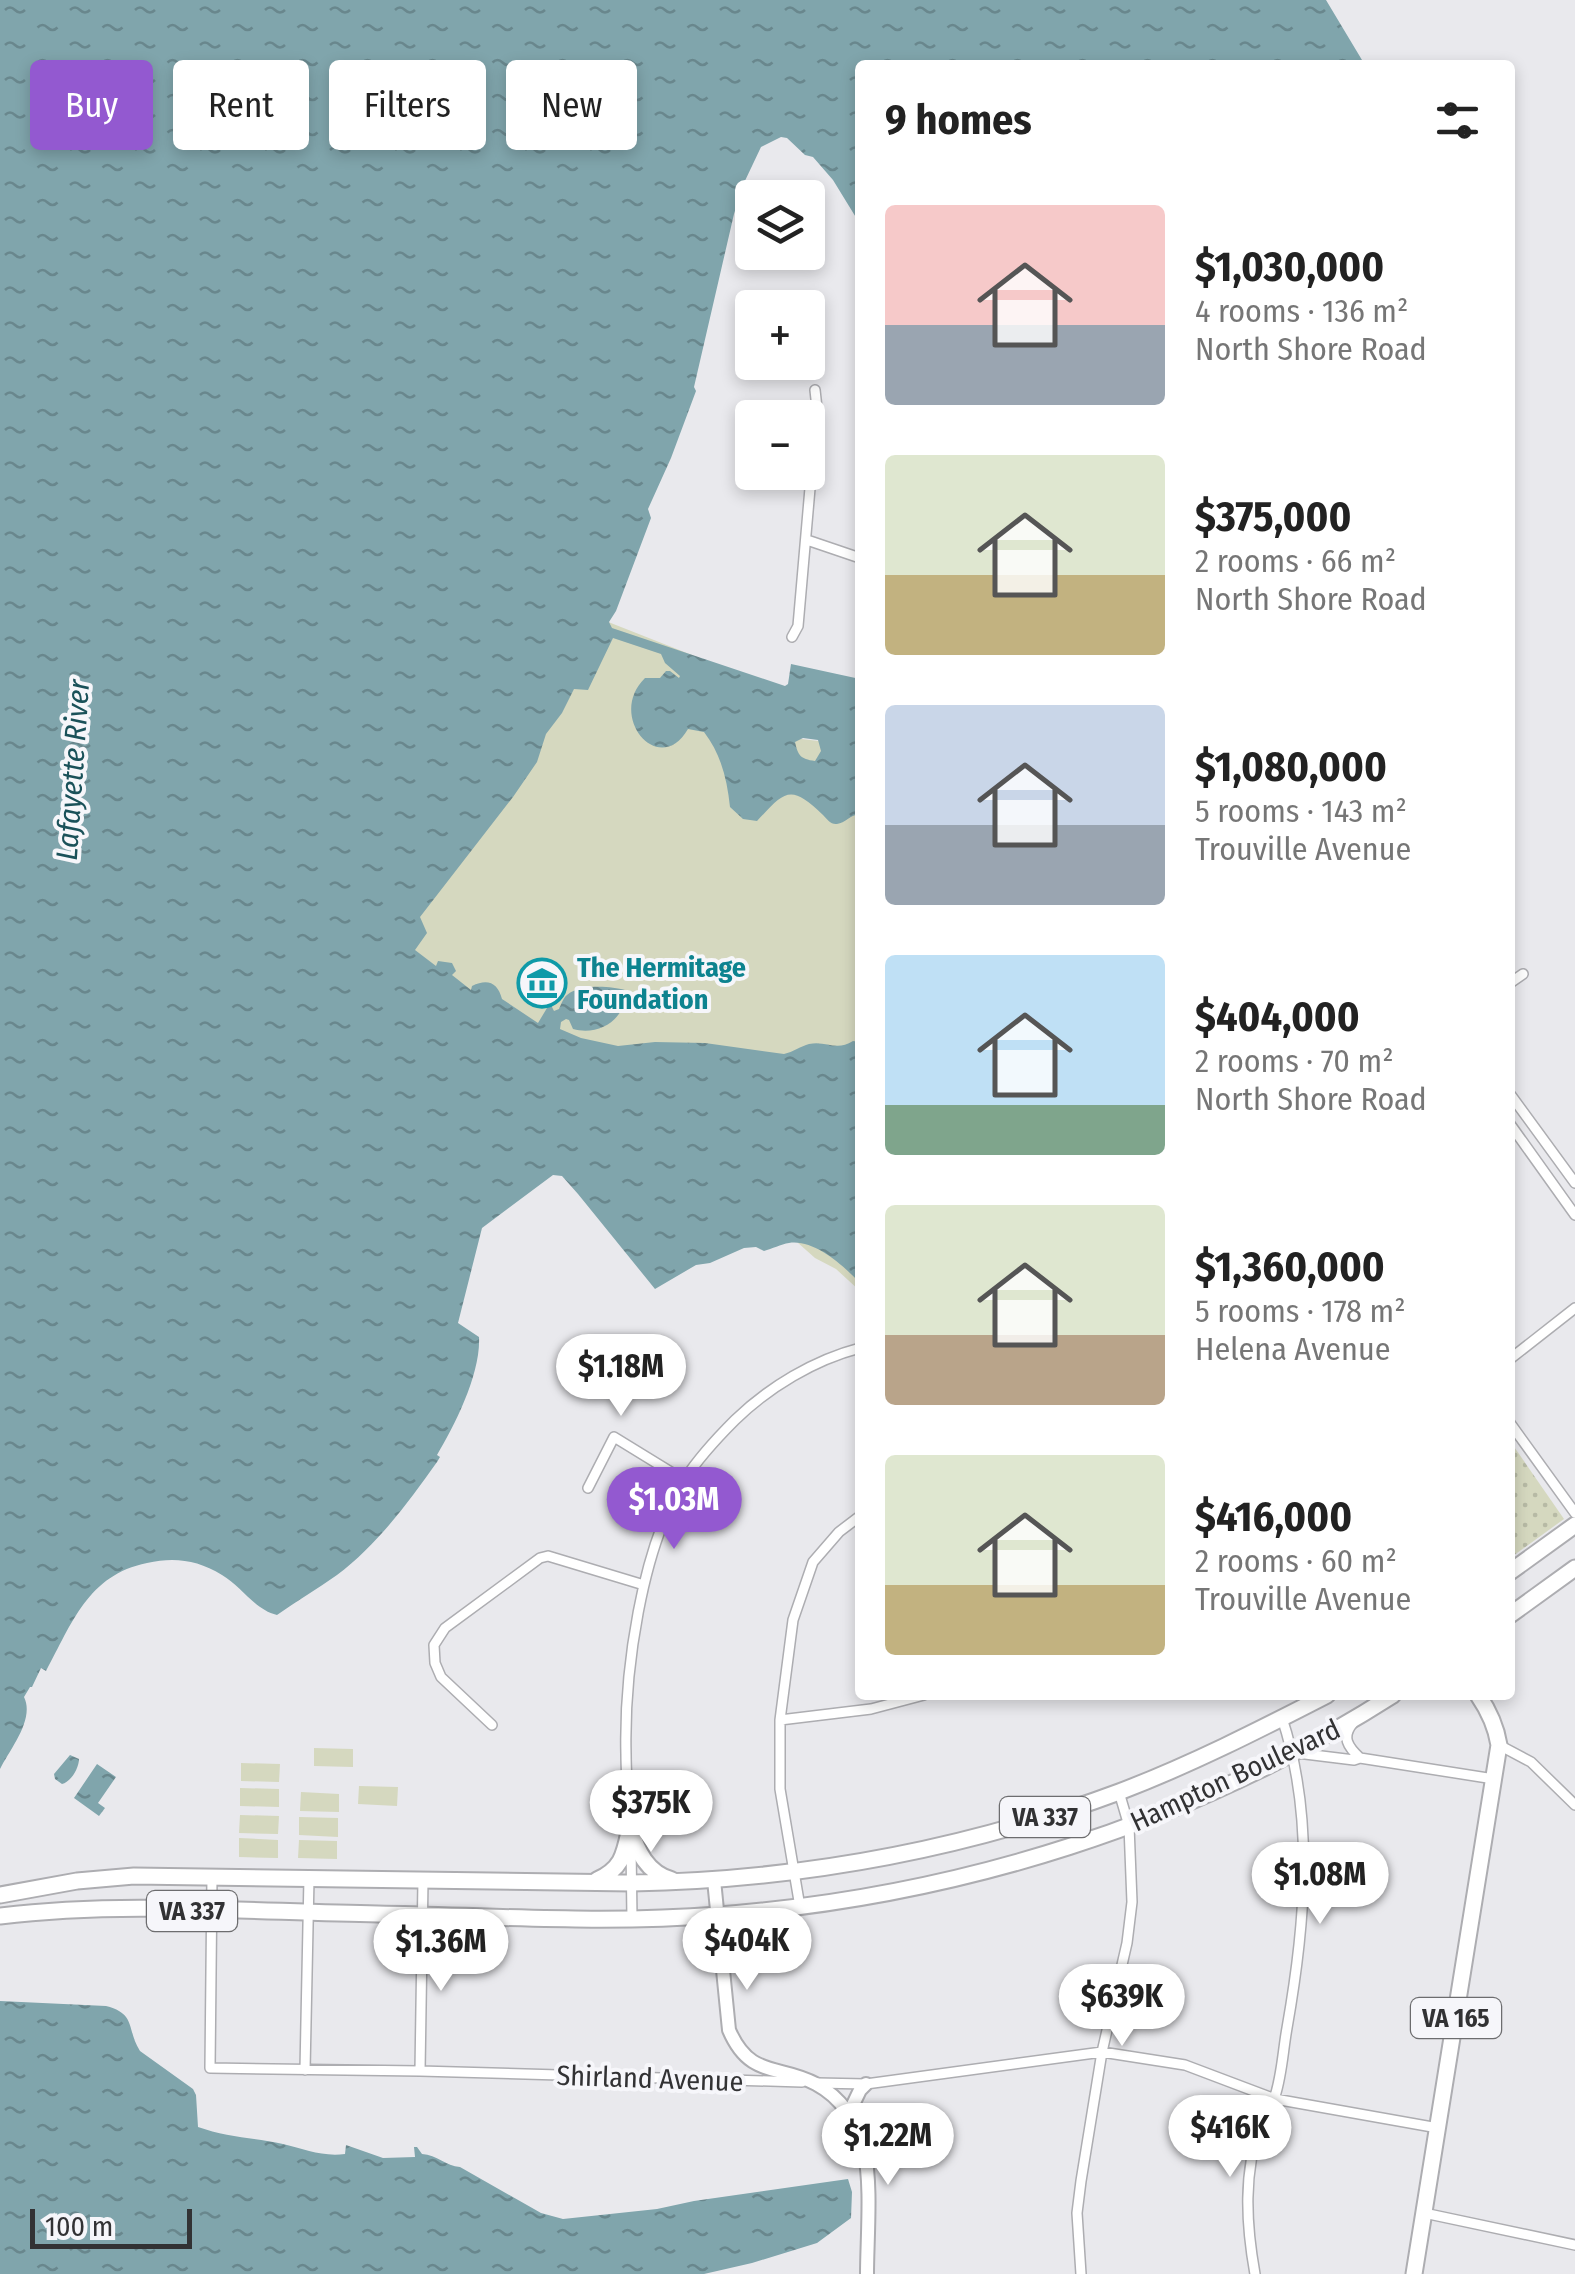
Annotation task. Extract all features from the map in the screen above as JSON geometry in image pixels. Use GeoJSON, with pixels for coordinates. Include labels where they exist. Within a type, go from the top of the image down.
{"type":"FeatureCollection","features":[{"type":"Feature","properties":{"kind":"main road"},"geometry":{"type":"LineString","coordinates":[[1515,1568],[1575,1524]]}},
{"type":"Feature","properties":{"kind":"main road"},"geometry":{"type":"LineString","coordinates":[[1515,1610],[1575,1568]]}},
{"type":"Feature","properties":{"kind":"main road","name":"Hampton Boulevard"},"geometry":{"type":"LineString","coordinates":[[8,1894],[134,1876],[632,1883],[794,1872],[873,1860],[991,1834],[1120,1792],[1190,1763],[1316,1700]]}},
{"type":"Feature","properties":{"kind":"main road","name":"Hampton Boulevard"},"geometry":{"type":"LineString","coordinates":[[0,1916],[130,1910],[632,1918],[717,1916],[800,1907],[979,1873],[1129,1826],[1294,1753],[1385,1700]]}},
{"type":"Feature","properties":{"kind":"main road"},"geometry":{"type":"LineString","coordinates":[[1481,1700],[1496,1729],[1499,1745]]}},
{"type":"Feature","properties":{"kind":"main road","name":"VA 165"},"geometry":{"type":"LineString","coordinates":[[1414,2274],[1499,1745]]}},
{"type":"Feature","properties":{"kind":"main road"},"geometry":{"type":"LineString","coordinates":[[591,1882],[615,1868],[625,1852],[630,1828]]}},
{"type":"Feature","properties":{"kind":"main road"},"geometry":{"type":"LineString","coordinates":[[630,1828],[651,1869],[680,1882]]}},
{"type":"Feature","properties":{"kind":"street"},"geometry":{"type":"LineString","coordinates":[[792,636],[798,626],[807,540],[815,390]]}},
{"type":"Feature","properties":{"kind":"street"},"geometry":{"type":"LineString","coordinates":[[807,540],[855,556]]}},
{"type":"Feature","properties":{"kind":"street"},"geometry":{"type":"LineString","coordinates":[[1515,980],[1523,974]]}},
{"type":"Feature","properties":{"kind":"street"},"geometry":{"type":"LineString","coordinates":[[1515,1101],[1575,1183]]}},
{"type":"Feature","properties":{"kind":"street"},"geometry":{"type":"LineString","coordinates":[[1515,1131],[1575,1215]]}},
{"type":"Feature","properties":{"kind":"street"},"geometry":{"type":"LineString","coordinates":[[1515,1354],[1575,1308]]}},
{"type":"Feature","properties":{"kind":"street"},"geometry":{"type":"LineString","coordinates":[[632,1918],[628,1699],[644,1584],[663,1523],[684,1480],[722,1433],[766,1394],[810,1366],[855,1349]]}},
{"type":"Feature","properties":{"kind":"street"},"geometry":{"type":"LineString","coordinates":[[1515,1429],[1575,1514]]}},
{"type":"Feature","properties":{"kind":"street"},"geometry":{"type":"LineString","coordinates":[[588,1488],[614,1437],[684,1480]]}},
{"type":"Feature","properties":{"kind":"street"},"geometry":{"type":"LineString","coordinates":[[800,1907],[780,1789],[780,1720],[793,1620],[814,1562],[838,1532],[855,1520]]}},
{"type":"Feature","properties":{"kind":"street"},"geometry":{"type":"LineString","coordinates":[[492,1725],[441,1677],[434,1646],[445,1628],[548,1556],[644,1584]]}},
{"type":"Feature","properties":{"kind":"street"},"geometry":{"type":"LineString","coordinates":[[780,1720],[871,1709],[905,1700]]}},
{"type":"Feature","properties":{"kind":"street"},"geometry":{"type":"LineString","coordinates":[[1359,1716],[1346,1739],[1360,1758]]}},
{"type":"Feature","properties":{"kind":"street"},"geometry":{"type":"LineString","coordinates":[[1255,2274],[1248,2235],[1250,2168],[1262,2119],[1274,2099],[1297,1975],[1303,1895],[1303,1826],[1294,1753],[1282,1718]]}},
{"type":"Feature","properties":{"kind":"street"},"geometry":{"type":"LineString","coordinates":[[1499,1745],[1531,1762],[1575,1805]]}},
{"type":"Feature","properties":{"kind":"street"},"geometry":{"type":"LineString","coordinates":[[1294,1753],[1360,1758],[1494,1779]]}},
{"type":"Feature","properties":{"kind":"street"},"geometry":{"type":"LineString","coordinates":[[1081,2274],[1077,2213],[1102,2052],[1132,1902],[1129,1826],[1120,1792]]}},
{"type":"Feature","properties":{"kind":"street"},"geometry":{"type":"LineString","coordinates":[[210,1911],[212,1876]]}},
{"type":"Feature","properties":{"kind":"street"},"geometry":{"type":"LineString","coordinates":[[305,2070],[308,1878]]}},
{"type":"Feature","properties":{"kind":"street"},"geometry":{"type":"LineString","coordinates":[[420,2071],[423,1880]]}},
{"type":"Feature","properties":{"kind":"street"},"geometry":{"type":"LineString","coordinates":[[714,1880],[729,2030],[734,2040],[756,2064],[814,2082],[843,2104],[865,2154],[866,2274]]}},
{"type":"Feature","properties":{"kind":"street","name":"Shirland Avenue"},"geometry":{"type":"LineString","coordinates":[[210,1911],[210,2068],[866,2084],[1102,2052],[1186,2065],[1274,2099],[1438,2128]]}},
{"type":"Feature","properties":{"kind":"street"},"geometry":{"type":"LineString","coordinates":[[849,2113],[866,2084]]}},
{"type":"Feature","properties":{"kind":"street"},"geometry":{"type":"LineString","coordinates":[[1424,2213],[1575,2246]]}},
{"type":"Feature","properties":{"kind":"green space","name":"The Hermitage Foundation"},"geometry":{"type":"Polygon","coordinates":[[[588,614],[730,670],[785,737],[855,745],[855,1286],[836,1269],[815,1258],[575,1045],[149,920],[588,614]]]}},
{"type":"Feature","properties":{"kind":"green space"},"geometry":{"type":"Polygon","coordinates":[[[1515,1448],[1564,1519],[1515,1554],[1515,1448]]]}},
{"type":"Feature","properties":{"kind":"green space"},"geometry":{"type":"Polygon","coordinates":[[[314,1748],[353,1749],[353,1767],[314,1766],[314,1748]]]}},
{"type":"Feature","properties":{"kind":"green space"},"geometry":{"type":"Polygon","coordinates":[[[241,1763],[280,1764],[279,1782],[241,1781],[241,1763]]]}},
{"type":"Feature","properties":{"kind":"green space"},"geometry":{"type":"Polygon","coordinates":[[[359,1786],[398,1787],[397,1806],[358,1804],[359,1786]]]}},
{"type":"Feature","properties":{"kind":"green space"},"geometry":{"type":"Polygon","coordinates":[[[240,1788],[279,1789],[279,1807],[240,1806],[240,1788]]]}},
{"type":"Feature","properties":{"kind":"green space"},"geometry":{"type":"Polygon","coordinates":[[[301,1792],[339,1794],[339,1812],[300,1811],[301,1792]]]}},
{"type":"Feature","properties":{"kind":"green space"},"geometry":{"type":"Polygon","coordinates":[[[240,1815],[279,1816],[278,1834],[239,1833],[240,1815]]]}},
{"type":"Feature","properties":{"kind":"green space"},"geometry":{"type":"Polygon","coordinates":[[[299,1817],[338,1818],[338,1837],[299,1835],[299,1817]]]}},
{"type":"Feature","properties":{"kind":"green space"},"geometry":{"type":"Polygon","coordinates":[[[239,1838],[278,1840],[278,1858],[239,1857],[239,1838]]]}},
{"type":"Feature","properties":{"kind":"green space"},"geometry":{"type":"Polygon","coordinates":[[[299,1840],[337,1841],[337,1859],[298,1858],[299,1840]]]}},
{"type":"Feature","properties":{"kind":"water","name":"Lafayette River"},"geometry":{"type":"Polygon","coordinates":[[[0,0],[1326,0],[1362,60],[855,60],[855,216],[813,157],[805,155],[787,138],[761,147],[745,180],[735,180],[735,211],[696,391],[648,509],[651,518],[609,622],[612,628],[785,686],[791,664],[855,678],[855,815],[833,824],[803,798],[788,795],[757,821],[743,819],[730,807],[722,767],[704,732],[688,729],[676,743],[664,747],[651,745],[641,736],[631,709],[634,693],[645,678],[660,678],[666,671],[680,676],[661,654],[613,638],[588,690],[574,689],[546,734],[537,762],[420,917],[427,933],[415,950],[436,966],[438,961],[452,963],[456,971],[452,975],[471,990],[483,982],[491,984],[502,999],[538,1023],[547,1008],[545,1000],[554,1011],[567,995],[579,989],[625,990],[621,1010],[601,1028],[583,1031],[573,1029],[569,1020],[561,1022],[560,1029],[581,1038],[618,1046],[705,1043],[784,1054],[809,1044],[841,1046],[855,1041],[855,1278],[818,1249],[789,1243],[764,1251],[744,1248],[696,1265],[655,1289],[562,1176],[553,1175],[482,1228],[458,1323],[479,1337],[471,1382],[437,1455],[440,1457],[379,1537],[337,1575],[277,1615],[262,1608],[222,1575],[195,1563],[167,1560],[127,1569],[96,1590],[74,1619],[46,1671],[41,1668],[24,1697],[24,1724],[0,1769],[0,0]],[[803,738],[795,742],[800,756],[815,761],[821,751],[818,740],[803,738]]]}},
{"type":"Feature","properties":{"kind":"water"},"geometry":{"type":"Polygon","coordinates":[[[70,1755],[79,1759],[78,1766],[62,1784],[54,1774],[70,1755]]]}},
{"type":"Feature","properties":{"kind":"water"},"geometry":{"type":"Polygon","coordinates":[[[97,1764],[116,1777],[98,1803],[105,1808],[99,1816],[74,1798],[97,1764]]]}},
{"type":"Feature","properties":{"kind":"water"},"geometry":{"type":"Polygon","coordinates":[[[0,2001],[116,2009],[127,2018],[140,2051],[193,2089],[198,2127],[209,2130],[329,2154],[345,2154],[346,2145],[383,2158],[415,2157],[417,2147],[422,2154],[460,2167],[541,2213],[563,2219],[657,2209],[848,2179],[851,2218],[817,2243],[704,2274],[0,2274],[0,2001]]]}},
{"type":"Feature","properties":{"kind":"place","name":"The Hermitage Foundation"},"geometry":{"type":"Point","coordinates":[542,983]}}]}
